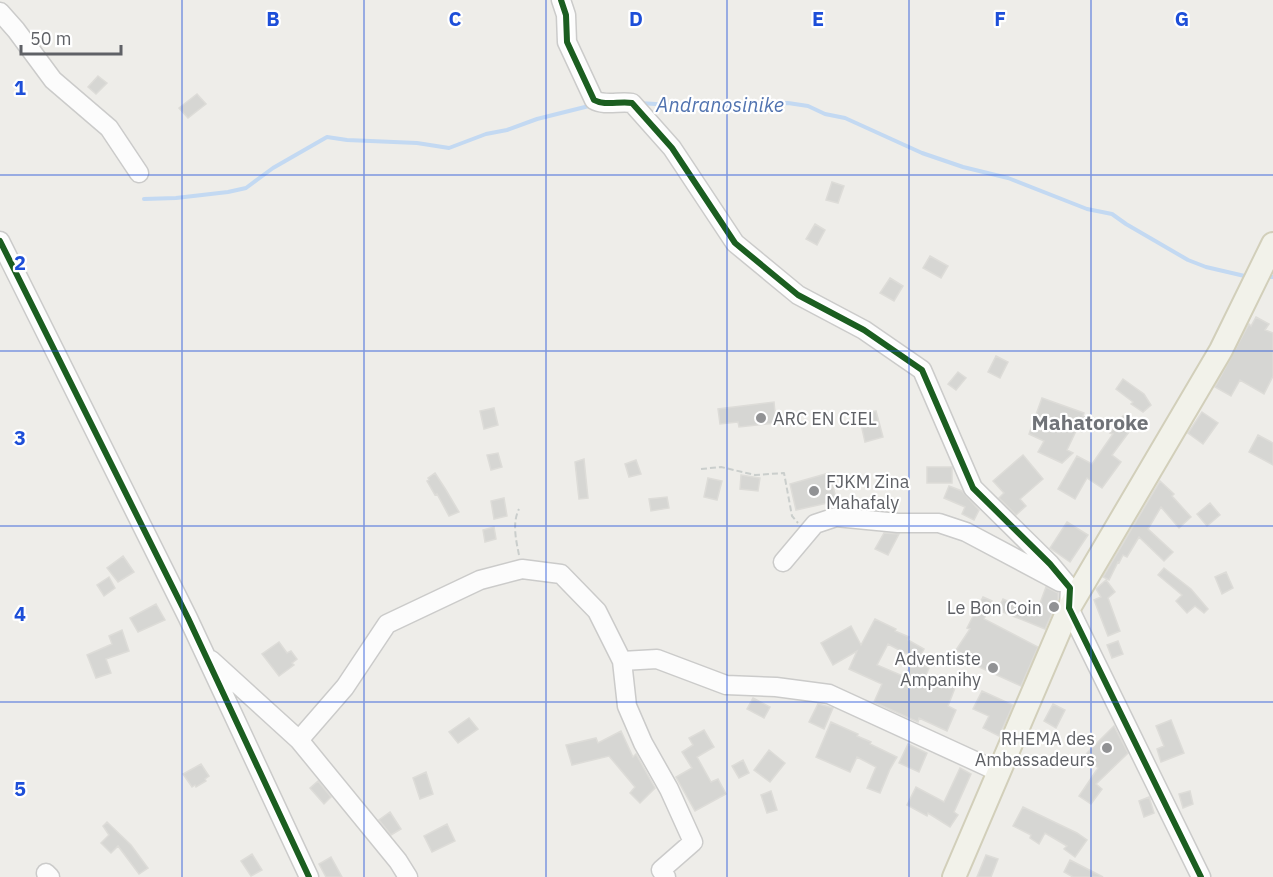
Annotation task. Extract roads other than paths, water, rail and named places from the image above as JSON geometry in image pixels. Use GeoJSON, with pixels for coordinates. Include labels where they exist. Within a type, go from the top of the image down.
{"type":"FeatureCollection","features":[{"type":"Feature","properties":{"kind":"main road"},"geometry":{"type":"LineString","coordinates":[[954,877],[1069,598],[1221,350],[1273,244]]}},
{"type":"Feature","properties":{"kind":"street"},"geometry":{"type":"LineString","coordinates":[[561,0],[566,15],[567,42],[594,100],[600,103],[615,101],[632,103],[672,148],[735,243],[798,295],[864,330],[922,370],[973,488],[1050,564],[1069,598],[1202,877]]}},
{"type":"Feature","properties":{"kind":"street"},"geometry":{"type":"LineString","coordinates":[[0,12],[53,80],[109,129],[139,173]]}},
{"type":"Feature","properties":{"kind":"street"},"geometry":{"type":"LineString","coordinates":[[0,241],[206,655],[309,877]]}},
{"type":"Feature","properties":{"kind":"street"},"geometry":{"type":"LineString","coordinates":[[783,562],[815,525],[836,517],[898,523],[939,523],[966,532],[1022,560],[1069,598]]}},
{"type":"Feature","properties":{"kind":"street"},"geometry":{"type":"LineString","coordinates":[[299,740],[345,687],[387,624],[480,580],[522,569],[561,574],[597,611],[622,661],[627,705],[643,743],[669,789],[693,842],[661,870],[666,877]]}},
{"type":"Feature","properties":{"kind":"street"},"geometry":{"type":"LineString","coordinates":[[206,655],[299,740],[398,861],[408,877]]}},
{"type":"Feature","properties":{"kind":"street"},"geometry":{"type":"LineString","coordinates":[[622,661],[657,659],[726,685],[776,687],[829,694],[999,772]]}},
{"type":"Feature","properties":{"kind":"waterway","name":"Andranosinike"},"geometry":{"type":"LineString","coordinates":[[639,103],[672,105],[694,102],[741,105],[788,103],[808,106],[825,114],[845,118],[922,153],[963,167],[1008,178],[1087,209],[1112,214],[1188,260],[1206,267],[1249,277]]}},
{"type":"Feature","properties":{"kind":"waterway","name":"Andranosinike"},"geometry":{"type":"LineString","coordinates":[[144,199],[176,198],[246,188],[273,168],[327,137],[417,143],[449,148],[486,134],[593,105]]}},
{"type":"Feature","properties":{"kind":"waterway","name":"Andranosinike"},"geometry":{"type":"LineString","coordinates":[[1265,277],[1273,277]]}},
{"type":"Feature","properties":{"kind":"place","name":"ARC EN CIEL"},"geometry":{"type":"Point","coordinates":[761,418]}},
{"type":"Feature","properties":{"kind":"place","name":"FJKM Zina Mahafaly"},"geometry":{"type":"Point","coordinates":[814,491]}},
{"type":"Feature","properties":{"kind":"place","name":"Le Bon Coin"},"geometry":{"type":"Point","coordinates":[1054,607]}},
{"type":"Feature","properties":{"kind":"place","name":"Adventiste Ampanihy"},"geometry":{"type":"Point","coordinates":[993,668]}},
{"type":"Feature","properties":{"kind":"place","name":"RHEMA des Ambassadeurs"},"geometry":{"type":"Point","coordinates":[1107,748]}},
{"type":"Feature","properties":{"kind":"district","name":"Mahatoroke"},"geometry":{"type":"Point","coordinates":[1090,422]}}]}
